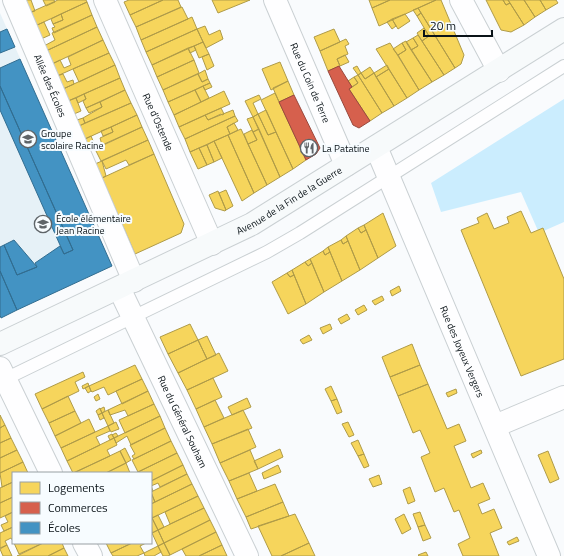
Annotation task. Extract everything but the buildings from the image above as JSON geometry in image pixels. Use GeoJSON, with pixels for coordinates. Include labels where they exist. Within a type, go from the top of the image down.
{"type":"FeatureCollection","features":[{"type":"Feature","properties":{"kind":"main road","name":"Avenue de la Fin de la Guerre"},"geometry":{"type":"LineString","coordinates":[[0,344],[252,224],[564,29]]}},
{"type":"Feature","properties":{"kind":"street","name":"Allée des Écoles"},"geometry":{"type":"LineString","coordinates":[[14,0],[126,285]]}},
{"type":"Feature","properties":{"kind":"street","name":"Rue d'Ostende"},"geometry":{"type":"LineString","coordinates":[[105,0],[212,244]]}},
{"type":"Feature","properties":{"kind":"street","name":"Rue du Coin de Terre"},"geometry":{"type":"LineString","coordinates":[[275,0],[346,165]]}},
{"type":"Feature","properties":{"kind":"street"},"geometry":{"type":"LineString","coordinates":[[461,0],[499,71]]}},
{"type":"Feature","properties":{"kind":"street","name":"Rue des Joyeux Vergers"},"geometry":{"type":"LineString","coordinates":[[376,147],[549,556]]}},
{"type":"Feature","properties":{"kind":"street","name":"Rue du Général Souham"},"geometry":{"type":"LineString","coordinates":[[126,285],[133,318],[247,556]]}},
{"type":"Feature","properties":{"kind":"street"},"geometry":{"type":"LineString","coordinates":[[2,376],[50,472]]}},
{"type":"Feature","properties":{"kind":"street"},"geometry":{"type":"LineString","coordinates":[[495,426],[564,397]]}},
{"type":"Feature","properties":{"kind":"street"},"geometry":{"type":"LineString","coordinates":[[84,544],[90,556]]}},
{"type":"Feature","properties":{"kind":"lane"},"geometry":{"type":"LineString","coordinates":[[2,376],[133,318],[266,252],[564,66]]}},
{"type":"Feature","properties":{"kind":"shaded area","name":"Groupe scolaire Racine"},"geometry":{"type":"Polygon","coordinates":[[[0,13],[112,266],[17,310],[0,271],[0,13]]]}},
{"type":"Feature","properties":{"kind":"shaded area"},"geometry":{"type":"Polygon","coordinates":[[[564,99],[564,222],[539,233],[521,192],[441,212],[431,183],[564,99]]]}},
{"type":"Feature","properties":{"kind":"place","name":"Groupe scolaire Racine"},"geometry":{"type":"Point","coordinates":[28,139]}},
{"type":"Feature","properties":{"kind":"place","name":"La Patatine"},"geometry":{"type":"Point","coordinates":[309,148]}},
{"type":"Feature","properties":{"kind":"place","name":"École élémentaire Jean Racine"},"geometry":{"type":"Point","coordinates":[43,224]}}]}
